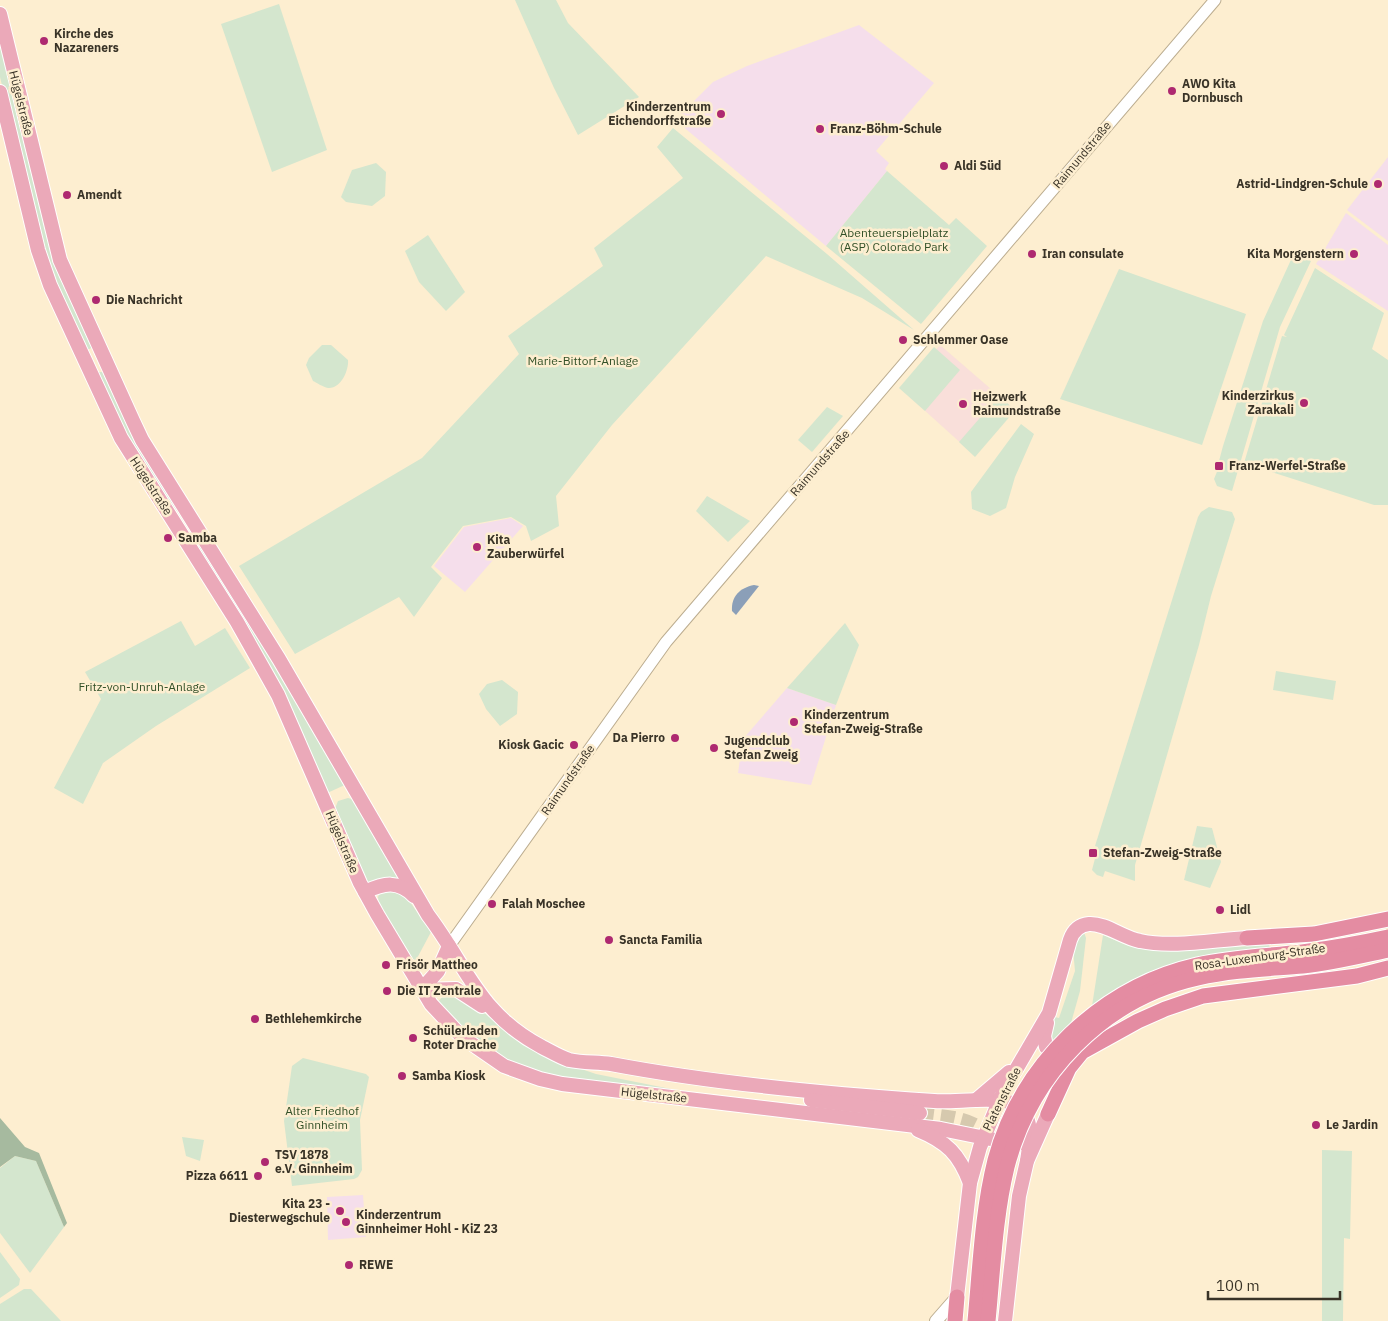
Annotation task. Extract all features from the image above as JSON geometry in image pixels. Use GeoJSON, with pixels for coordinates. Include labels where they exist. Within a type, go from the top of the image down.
{"type":"FeatureCollection","features":[{"type":"Feature","properties":{"kind":"highway"},"geometry":{"type":"LineString","coordinates":[[1247,938],[1332,931],[1388,919]]}},
{"type":"Feature","properties":{"kind":"highway","name":"Rosa-Luxemburg-Straße"},"geometry":{"type":"LineString","coordinates":[[975,1321],[987,1203],[1000,1146],[1026,1089],[1051,1054],[1071,1033],[1106,1004],[1128,991],[1178,970],[1216,961],[1351,945],[1388,936]]}},
{"type":"Feature","properties":{"kind":"highway","name":"Rosa-Luxemburg-Straße"},"geometry":{"type":"LineString","coordinates":[[988,1321],[1001,1204],[1010,1157],[1028,1113],[1048,1077],[1080,1040],[1098,1025],[1133,1002],[1178,983],[1218,974],[1306,965],[1388,950]]}},
{"type":"Feature","properties":{"kind":"highway"},"geometry":{"type":"LineString","coordinates":[[1048,1114],[1069,1060],[1099,1042],[1165,1009],[1203,996],[1357,976],[1388,968]]}},
{"type":"Feature","properties":{"kind":"highway"},"geometry":{"type":"LineString","coordinates":[[955,1321],[957,1297]]}},
{"type":"Feature","properties":{"kind":"main road","name":"Hügelstraße"},"geometry":{"type":"LineString","coordinates":[[0,14],[60,260],[142,440],[274,651],[418,900],[469,980],[500,1019],[530,1040],[569,1060],[601,1063],[664,1074],[821,1092],[937,1102],[976,1100],[998,1102],[1015,1105],[1023,1111],[1035,1135],[1015,1144],[906,1125],[584,1087],[540,1080],[504,1066],[475,1048],[450,1026],[421,990],[365,892],[266,672],[121,438],[43,268],[0,92]]}},
{"type":"Feature","properties":{"kind":"main road"},"geometry":{"type":"LineString","coordinates":[[82,352],[91,353],[100,347]]}},
{"type":"Feature","properties":{"kind":"main road"},"geometry":{"type":"LineString","coordinates":[[93,375],[98,367],[109,368]]}},
{"type":"Feature","properties":{"kind":"main road"},"geometry":{"type":"LineString","coordinates":[[365,892],[387,884],[396,884],[404,887],[418,900]]}},
{"type":"Feature","properties":{"kind":"main road","name":"Rosa-Luxemburg-Straße"},"geometry":{"type":"LineString","coordinates":[[1093,924],[1129,938],[1153,943],[1247,938]]}},
{"type":"Feature","properties":{"kind":"main road","name":"Platenstraße"},"geometry":{"type":"LineString","coordinates":[[957,1297],[970,1183],[983,1137],[998,1102],[1049,1013],[1072,935],[1082,926],[1093,924]]}},
{"type":"Feature","properties":{"kind":"main road"},"geometry":{"type":"LineString","coordinates":[[421,990],[438,971],[449,946]]}},
{"type":"Feature","properties":{"kind":"main road"},"geometry":{"type":"LineString","coordinates":[[421,990],[456,989],[500,1019]]}},
{"type":"Feature","properties":{"kind":"main road"},"geometry":{"type":"LineString","coordinates":[[1049,1013],[1044,1042],[1051,1053],[1069,1060]]}},
{"type":"Feature","properties":{"kind":"main road"},"geometry":{"type":"LineString","coordinates":[[976,1100],[1000,1082],[1022,1059]]}},
{"type":"Feature","properties":{"kind":"main road"},"geometry":{"type":"LineString","coordinates":[[569,1060],[607,1072],[674,1085],[920,1113]]}},
{"type":"Feature","properties":{"kind":"main road"},"geometry":{"type":"LineString","coordinates":[[1005,1321],[1019,1196],[1035,1135],[1048,1114]]}},
{"type":"Feature","properties":{"kind":"main road"},"geometry":{"type":"LineString","coordinates":[[906,1125],[927,1134],[950,1148],[960,1161],[970,1183]]}},
{"type":"Feature","properties":{"kind":"main road"},"geometry":{"type":"LineString","coordinates":[[936,1321],[957,1297]]}},
{"type":"Feature","properties":{"kind":"street","name":"Raimundstraße"},"geometry":{"type":"LineString","coordinates":[[449,946],[666,642],[1215,0]]}},
{"type":"Feature","properties":{"kind":"shaded area","name":"Franz-Böhm-Schule"},"geometry":{"type":"Polygon","coordinates":[[[859,25],[934,83],[876,151],[889,163],[885,169],[887,171],[826,246],[675,120],[713,82],[747,66],[859,25]]]}},
{"type":"Feature","properties":{"kind":"shaded area","name":"Astrid-Lindgren-Schule"},"geometry":{"type":"Polygon","coordinates":[[[1388,157],[1388,241],[1347,210],[1388,157]]]}},
{"type":"Feature","properties":{"kind":"shaded area","name":"Kita Morgenstern"},"geometry":{"type":"Polygon","coordinates":[[[1346,213],[1388,245],[1388,311],[1316,264],[1346,213]]]}},
{"type":"Feature","properties":{"kind":"shaded area"},"geometry":{"type":"Polygon","coordinates":[[[940,345],[1014,409],[974,455],[902,390],[940,345]]]}},
{"type":"Feature","properties":{"kind":"shaded area","name":"Kita Zauberwürfel"},"geometry":{"type":"Polygon","coordinates":[[[511,518],[523,526],[465,592],[434,566],[464,527],[511,518]]]}},
{"type":"Feature","properties":{"kind":"shaded area","name":"Kinderzentrum Stefan-Zweig-Straße"},"geometry":{"type":"Polygon","coordinates":[[[787,688],[836,705],[811,785],[738,773],[743,739],[787,688]]]}},
{"type":"Feature","properties":{"kind":"shaded area","name":"Kinderzentrum Ginnheimer Hohl - KiZ 23"},"geometry":{"type":"Polygon","coordinates":[[[363,1195],[366,1237],[328,1240],[327,1197],[363,1195]]]}},
{"type":"Feature","properties":{"kind":"green space"},"geometry":{"type":"Polygon","coordinates":[[[515,0],[556,0],[568,23],[639,97],[578,135],[554,88],[515,0]]]}},
{"type":"Feature","properties":{"kind":"green space"},"geometry":{"type":"Polygon","coordinates":[[[279,4],[327,150],[272,172],[221,24],[279,4]]]}},
{"type":"Feature","properties":{"kind":"green space"},"geometry":{"type":"Polygon","coordinates":[[[0,32],[55,262],[93,345],[90,349],[87,349],[52,281],[32,211],[0,77],[0,32]]]}},
{"type":"Feature","properties":{"kind":"green space","name":"Marie-Bittorf-Anlage"},"geometry":{"type":"Polygon","coordinates":[[[673,128],[827,254],[914,330],[862,298],[766,256],[612,425],[556,496],[559,526],[531,541],[526,526],[511,517],[463,526],[431,567],[442,578],[414,617],[399,597],[295,654],[239,566],[422,458],[519,354],[508,336],[603,266],[594,248],[683,178],[657,147],[673,128]]]}},
{"type":"Feature","properties":{"kind":"green space"},"geometry":{"type":"Polygon","coordinates":[[[376,163],[386,172],[385,196],[372,206],[346,202],[341,197],[352,170],[376,163]]]}},
{"type":"Feature","properties":{"kind":"green space","name":"Abenteuerspielplatz (ASP) Colorado Park"},"geometry":{"type":"Polygon","coordinates":[[[887,171],[949,225],[956,218],[987,246],[921,324],[826,246],[887,171]]]}},
{"type":"Feature","properties":{"kind":"green space"},"geometry":{"type":"Polygon","coordinates":[[[428,235],[465,292],[446,311],[419,282],[405,251],[428,235]]]}},
{"type":"Feature","properties":{"kind":"green space"},"geometry":{"type":"Polygon","coordinates":[[[1295,251],[1311,261],[1280,327],[1232,491],[1217,486],[1214,479],[1221,462],[1219,461],[1223,446],[1263,321],[1295,251]]]}},
{"type":"Feature","properties":{"kind":"green space"},"geometry":{"type":"Polygon","coordinates":[[[1315,268],[1384,313],[1372,349],[1388,360],[1388,505],[1374,505],[1244,463],[1282,336],[1287,337],[1284,335],[1315,268]]]}},
{"type":"Feature","properties":{"kind":"green space"},"geometry":{"type":"Polygon","coordinates":[[[1119,269],[1246,314],[1202,445],[1060,399],[1119,269]]]}},
{"type":"Feature","properties":{"kind":"green space"},"geometry":{"type":"Polygon","coordinates":[[[322,345],[331,345],[348,360],[343,378],[337,385],[328,388],[313,381],[306,365],[309,358],[322,345]]]}},
{"type":"Feature","properties":{"kind":"green space"},"geometry":{"type":"Polygon","coordinates":[[[934,347],[960,370],[925,411],[899,388],[934,347]]]}},
{"type":"Feature","properties":{"kind":"green space"},"geometry":{"type":"Polygon","coordinates":[[[105,372],[191,531],[133,449],[98,373],[105,372]]]}},
{"type":"Feature","properties":{"kind":"green space"},"geometry":{"type":"Polygon","coordinates":[[[999,396],[1014,409],[1012,414],[975,457],[959,442],[999,396]]]}},
{"type":"Feature","properties":{"kind":"green space"},"geometry":{"type":"Polygon","coordinates":[[[827,407],[843,416],[812,452],[798,440],[827,407]]]}},
{"type":"Feature","properties":{"kind":"green space"},"geometry":{"type":"Polygon","coordinates":[[[1021,424],[1034,434],[1015,477],[1006,508],[990,516],[972,509],[971,492],[1021,424]]]}},
{"type":"Feature","properties":{"kind":"green space"},"geometry":{"type":"Polygon","coordinates":[[[707,496],[750,521],[728,542],[696,511],[707,496]]]}},
{"type":"Feature","properties":{"kind":"green space"},"geometry":{"type":"Polygon","coordinates":[[[1209,507],[1232,512],[1235,519],[1211,596],[1199,645],[1135,865],[1135,881],[1105,871],[1103,877],[1097,875],[1092,870],[1098,847],[1095,846],[1198,517],[1201,512],[1209,507]]]}},
{"type":"Feature","properties":{"kind":"green space"},"geometry":{"type":"Polygon","coordinates":[[[200,544],[202,544],[347,784],[325,794],[198,550],[200,544]]]}},
{"type":"Feature","properties":{"kind":"green space","name":"Fritz-von-Unruh-Anlage"},"geometry":{"type":"Polygon","coordinates":[[[181,621],[195,646],[225,628],[250,668],[156,726],[103,763],[83,804],[54,788],[101,699],[85,672],[181,621]]]}},
{"type":"Feature","properties":{"kind":"green space"},"geometry":{"type":"Polygon","coordinates":[[[845,623],[859,645],[836,705],[787,688],[845,623]]]}},
{"type":"Feature","properties":{"kind":"green space"},"geometry":{"type":"Polygon","coordinates":[[[1276,671],[1336,681],[1333,700],[1273,690],[1276,671]]]}},
{"type":"Feature","properties":{"kind":"green space"},"geometry":{"type":"Polygon","coordinates":[[[502,680],[518,692],[517,714],[500,726],[486,709],[479,694],[487,684],[502,680]]]}},
{"type":"Feature","properties":{"kind":"green space"},"geometry":{"type":"Polygon","coordinates":[[[348,798],[358,801],[403,878],[386,878],[366,884],[334,811],[338,801],[348,798]]]}},
{"type":"Feature","properties":{"kind":"green space"},"geometry":{"type":"Polygon","coordinates":[[[1197,826],[1212,828],[1221,862],[1210,888],[1184,880],[1197,826]]]}},
{"type":"Feature","properties":{"kind":"green space"},"geometry":{"type":"Polygon","coordinates":[[[381,891],[403,892],[431,932],[415,962],[379,905],[378,897],[381,891]]]}},
{"type":"Feature","properties":{"kind":"green space"},"geometry":{"type":"Polygon","coordinates":[[[1084,932],[1086,938],[1080,991],[1071,1023],[1050,1045],[1050,1030],[1055,1017],[1059,1018],[1075,971],[1073,949],[1076,938],[1084,932]]]}},
{"type":"Feature","properties":{"kind":"green space"},"geometry":{"type":"Polygon","coordinates":[[[1103,935],[1129,946],[1155,951],[1269,945],[1270,948],[1220,955],[1177,964],[1136,980],[1092,1006],[1103,935]]]}},
{"type":"Feature","properties":{"kind":"green space"},"geometry":{"type":"Polygon","coordinates":[[[452,995],[473,1003],[508,1033],[543,1056],[596,1074],[676,1090],[670,1092],[583,1083],[539,1074],[519,1067],[501,1059],[483,1047],[436,1004],[443,996],[452,995]]]}},
{"type":"Feature","properties":{"kind":"green space","name":"Alter Friedhof Ginnheim"},"geometry":{"type":"Polygon","coordinates":[[[303,1058],[366,1074],[369,1077],[360,1120],[362,1170],[358,1177],[354,1179],[292,1186],[284,1121],[292,1066],[303,1058]]]}},
{"type":"Feature","properties":{"kind":"green space"},"geometry":{"type":"Polygon","coordinates":[[[0,1118],[25,1147],[39,1153],[67,1223],[64,1227],[36,1161],[15,1156],[0,1167],[0,1118]]]}},
{"type":"Feature","properties":{"kind":"green space"},"geometry":{"type":"Polygon","coordinates":[[[182,1137],[204,1140],[200,1161],[186,1156],[182,1137]]]}},
{"type":"Feature","properties":{"kind":"green space"},"geometry":{"type":"Polygon","coordinates":[[[1322,1150],[1352,1151],[1350,1239],[1344,1238],[1343,1321],[1322,1321],[1322,1150]]]}},
{"type":"Feature","properties":{"kind":"green space"},"geometry":{"type":"Polygon","coordinates":[[[15,1156],[36,1161],[64,1227],[30,1273],[0,1233],[0,1168],[15,1156]]]}},
{"type":"Feature","properties":{"kind":"green space"},"geometry":{"type":"Polygon","coordinates":[[[0,1252],[20,1279],[19,1285],[0,1298],[0,1252]]]}},
{"type":"Feature","properties":{"kind":"green space"},"geometry":{"type":"Polygon","coordinates":[[[24,1289],[31,1289],[61,1321],[0,1321],[0,1304],[24,1289]]]}},
{"type":"Feature","properties":{"kind":"water"},"geometry":{"type":"Polygon","coordinates":[[[754,585],[759,586],[736,615],[732,611],[735,597],[745,588],[754,585]]]}},
{"type":"Feature","properties":{"kind":"tunnel"},"geometry":{"type":"LineString","coordinates":[[920,1113],[950,1117],[970,1123],[987,1133],[993,1141]]}},
{"type":"Feature","properties":{"kind":"place","name":"Kirche des Nazareners"},"geometry":{"type":"Point","coordinates":[44,41]}},
{"type":"Feature","properties":{"kind":"place","name":"AWO Kita Dornbusch"},"geometry":{"type":"Point","coordinates":[1172,91]}},
{"type":"Feature","properties":{"kind":"place","name":"Kinderzentrum Eichendorffstraße"},"geometry":{"type":"Point","coordinates":[721,114]}},
{"type":"Feature","properties":{"kind":"place","name":"Franz-Böhm-Schule"},"geometry":{"type":"Point","coordinates":[820,129]}},
{"type":"Feature","properties":{"kind":"place","name":"Aldi Süd"},"geometry":{"type":"Point","coordinates":[944,166]}},
{"type":"Feature","properties":{"kind":"place","name":"Astrid-Lindgren-Schule"},"geometry":{"type":"Point","coordinates":[1378,184]}},
{"type":"Feature","properties":{"kind":"place","name":"Amendt"},"geometry":{"type":"Point","coordinates":[67,195]}},
{"type":"Feature","properties":{"kind":"place","name":"Iran consulate"},"geometry":{"type":"Point","coordinates":[1032,254]}},
{"type":"Feature","properties":{"kind":"place","name":"Kita Morgenstern"},"geometry":{"type":"Point","coordinates":[1354,254]}},
{"type":"Feature","properties":{"kind":"place","name":"Die Nachricht"},"geometry":{"type":"Point","coordinates":[96,300]}},
{"type":"Feature","properties":{"kind":"place","name":"Schlemmer Oase"},"geometry":{"type":"Point","coordinates":[903,340]}},
{"type":"Feature","properties":{"kind":"place","name":"Kinderzirkus Zarakali"},"geometry":{"type":"Point","coordinates":[1304,403]}},
{"type":"Feature","properties":{"kind":"place","name":"Heizwerk Raimundstraße"},"geometry":{"type":"Point","coordinates":[963,404]}},
{"type":"Feature","properties":{"kind":"place","name":"Franz-Werfel-Straße"},"geometry":{"type":"Point","coordinates":[1219,466]}},
{"type":"Feature","properties":{"kind":"place","name":"Samba"},"geometry":{"type":"Point","coordinates":[168,538]}},
{"type":"Feature","properties":{"kind":"place","name":"Kita Zauberwürfel"},"geometry":{"type":"Point","coordinates":[477,547]}},
{"type":"Feature","properties":{"kind":"place","name":"Kinderzentrum Stefan-Zweig-Straße"},"geometry":{"type":"Point","coordinates":[794,722]}},
{"type":"Feature","properties":{"kind":"place","name":"Da Pierro"},"geometry":{"type":"Point","coordinates":[675,738]}},
{"type":"Feature","properties":{"kind":"place","name":"Kiosk Gacic"},"geometry":{"type":"Point","coordinates":[574,745]}},
{"type":"Feature","properties":{"kind":"place","name":"Jugendclub Stefan Zweig"},"geometry":{"type":"Point","coordinates":[714,748]}},
{"type":"Feature","properties":{"kind":"place","name":"Stefan-Zweig-Straße"},"geometry":{"type":"Point","coordinates":[1093,853]}},
{"type":"Feature","properties":{"kind":"place","name":"Falah Moschee"},"geometry":{"type":"Point","coordinates":[492,904]}},
{"type":"Feature","properties":{"kind":"place","name":"Lidl"},"geometry":{"type":"Point","coordinates":[1220,910]}},
{"type":"Feature","properties":{"kind":"place","name":"Sancta Familia"},"geometry":{"type":"Point","coordinates":[609,940]}},
{"type":"Feature","properties":{"kind":"place","name":"Frisör Mattheo"},"geometry":{"type":"Point","coordinates":[386,965]}},
{"type":"Feature","properties":{"kind":"place","name":"Die IT Zentrale"},"geometry":{"type":"Point","coordinates":[387,991]}},
{"type":"Feature","properties":{"kind":"place","name":"Bethlehemkirche"},"geometry":{"type":"Point","coordinates":[255,1019]}},
{"type":"Feature","properties":{"kind":"place","name":"Schülerladen Roter Drache"},"geometry":{"type":"Point","coordinates":[413,1038]}},
{"type":"Feature","properties":{"kind":"place","name":"Samba Kiosk"},"geometry":{"type":"Point","coordinates":[402,1076]}},
{"type":"Feature","properties":{"kind":"place","name":"Le Jardin"},"geometry":{"type":"Point","coordinates":[1316,1125]}},
{"type":"Feature","properties":{"kind":"place","name":"TSV 1878 e.V. Ginnheim"},"geometry":{"type":"Point","coordinates":[265,1162]}},
{"type":"Feature","properties":{"kind":"place","name":"Pizza 6611"},"geometry":{"type":"Point","coordinates":[258,1176]}},
{"type":"Feature","properties":{"kind":"place","name":"Kita 23 - Diesterwegschule"},"geometry":{"type":"Point","coordinates":[340,1211]}},
{"type":"Feature","properties":{"kind":"place","name":"Kinderzentrum Ginnheimer Hohl - KiZ 23"},"geometry":{"type":"Point","coordinates":[346,1222]}},
{"type":"Feature","properties":{"kind":"place","name":"REWE"},"geometry":{"type":"Point","coordinates":[349,1265]}}]}
